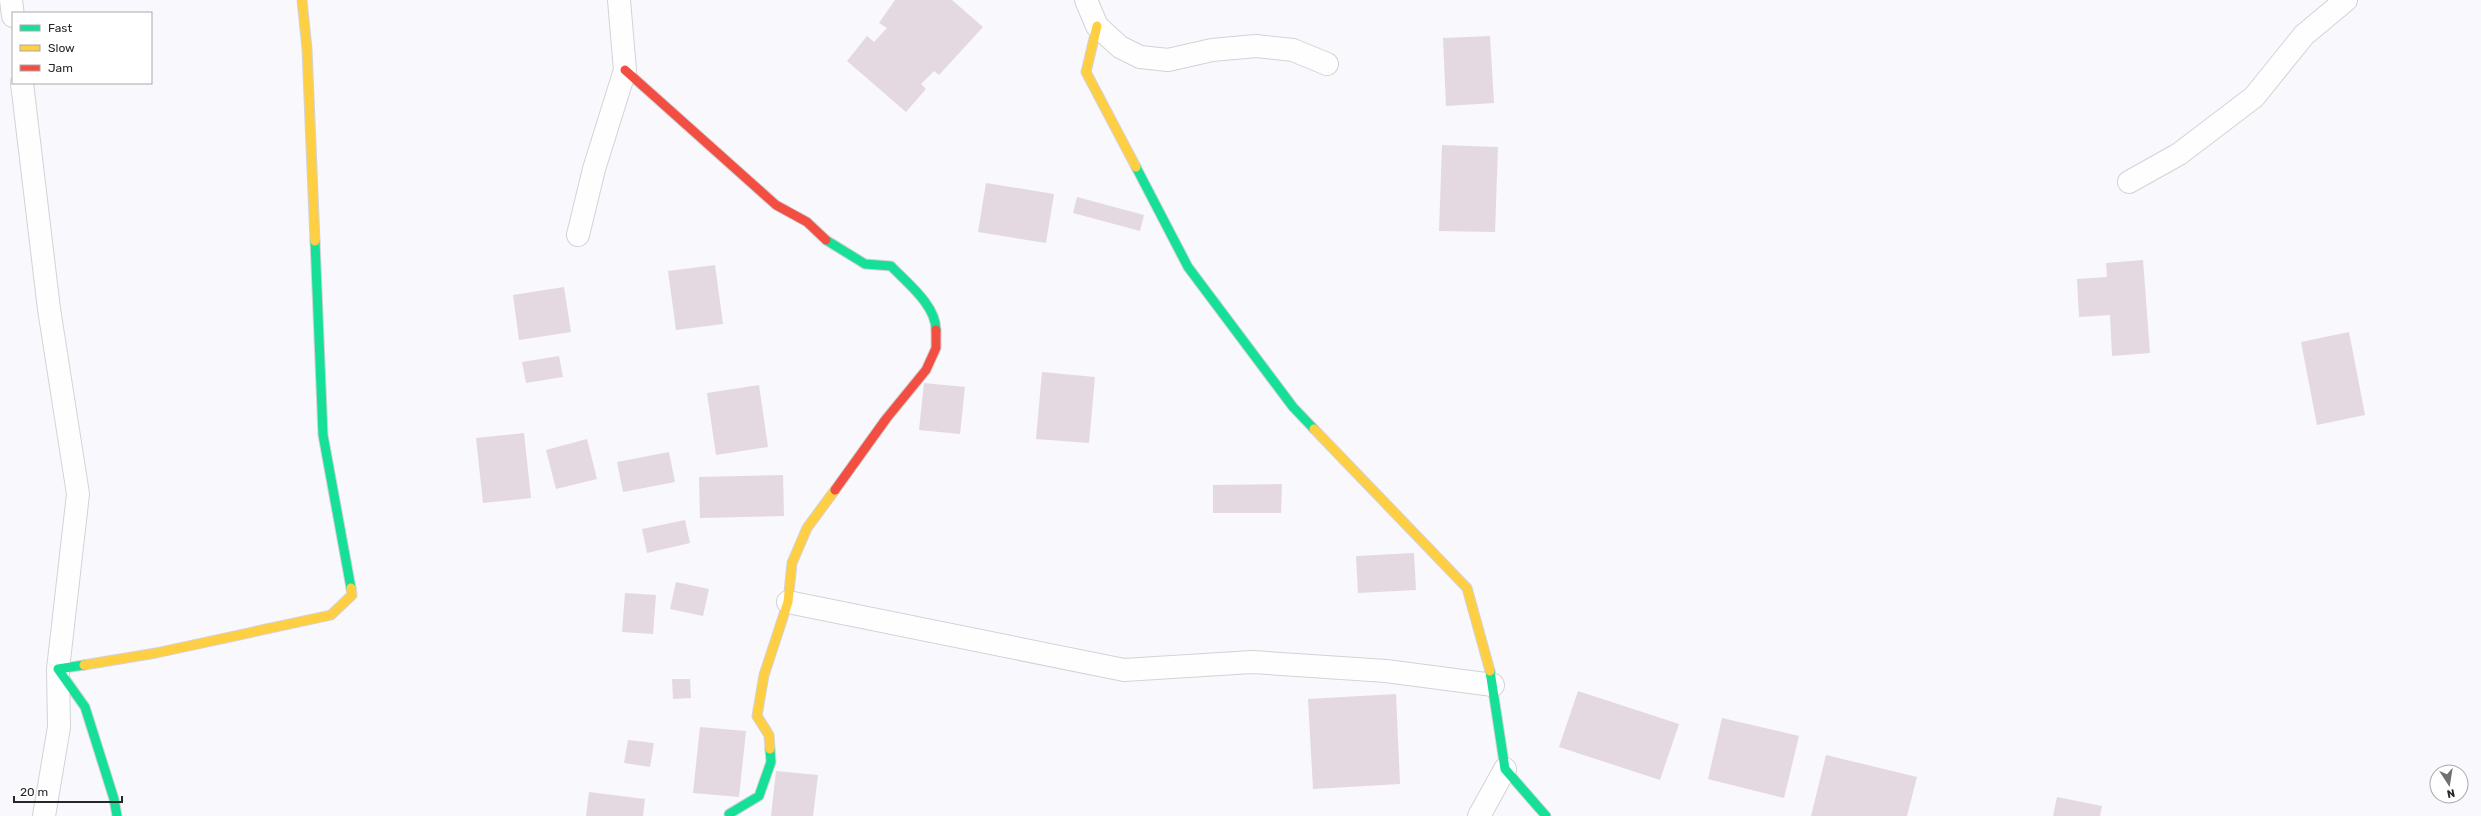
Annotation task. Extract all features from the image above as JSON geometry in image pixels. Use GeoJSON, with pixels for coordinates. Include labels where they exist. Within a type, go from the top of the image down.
{"type":"FeatureCollection","features":[{"type":"Feature","properties":{"kind":"street"},"geometry":{"type":"LineString","coordinates":[[11,0],[12,12]]}},
{"type":"Feature","properties":{"kind":"street"},"geometry":{"type":"LineString","coordinates":[[58,669],[156,653],[330,615],[352,595],[323,435],[307,49],[302,0]]}},
{"type":"Feature","properties":{"kind":"street"},"geometry":{"type":"LineString","coordinates":[[578,235],[594,169],[625,70],[619,0]]}},
{"type":"Feature","properties":{"kind":"street"},"geometry":{"type":"LineString","coordinates":[[1086,0],[1097,26],[1120,47],[1140,57],[1168,60],[1212,50],[1256,46],[1293,50],[1327,64]]}},
{"type":"Feature","properties":{"kind":"street"},"geometry":{"type":"LineString","coordinates":[[2129,182],[2179,154],[2254,97],[2304,35],[2346,0]]}},
{"type":"Feature","properties":{"kind":"street"},"geometry":{"type":"LineString","coordinates":[[1097,26],[1086,72],[1188,267],[1293,407],[1467,588],[1493,685],[1505,769],[1546,816]]}},
{"type":"Feature","properties":{"kind":"street"},"geometry":{"type":"LineString","coordinates":[[625,70],[776,205],[807,222],[832,245],[865,264],[890,266],[918,294],[936,318],[936,348],[926,370],[886,419],[807,528],[792,563],[788,602],[764,675],[757,716],[769,735],[771,762],[759,796],[729,814]]}},
{"type":"Feature","properties":{"kind":"street"},"geometry":{"type":"LineString","coordinates":[[22,84],[49,309],[78,494],[58,669],[59,728],[44,816]]}},
{"type":"Feature","properties":{"kind":"street"},"geometry":{"type":"LineString","coordinates":[[788,602],[1124,670],[1252,662],[1386,671],[1493,685]]}},
{"type":"Feature","properties":{"kind":"street"},"geometry":{"type":"LineString","coordinates":[[58,669],[85,707],[114,799],[117,816]]}},
{"type":"Feature","properties":{"kind":"street"},"geometry":{"type":"LineString","coordinates":[[1479,816],[1505,769]]}},
{"type":"Feature","properties":{"kind":"building"},"geometry":{"type":"Polygon","coordinates":[[[895,0],[952,0],[983,27],[939,75],[934,71],[921,84],[926,89],[906,112],[847,61],[867,36],[874,42],[887,28],[879,23],[895,0]]]}},
{"type":"Feature","properties":{"kind":"building"},"geometry":{"type":"Polygon","coordinates":[[[1490,36],[1494,103],[1446,106],[1443,38],[1490,36]]]}},
{"type":"Feature","properties":{"kind":"building"},"geometry":{"type":"Polygon","coordinates":[[[1442,145],[1498,147],[1495,232],[1439,231],[1442,145]]]}},
{"type":"Feature","properties":{"kind":"building"},"geometry":{"type":"Polygon","coordinates":[[[986,183],[1054,194],[1046,243],[978,232],[986,183]]]}},
{"type":"Feature","properties":{"kind":"building"},"geometry":{"type":"Polygon","coordinates":[[[1077,197],[1144,215],[1140,231],[1073,213],[1077,197]]]}},
{"type":"Feature","properties":{"kind":"building"},"geometry":{"type":"Polygon","coordinates":[[[2143,260],[2150,353],[2112,356],[2110,315],[2079,317],[2077,279],[2107,277],[2106,263],[2143,260]]]}},
{"type":"Feature","properties":{"kind":"building"},"geometry":{"type":"Polygon","coordinates":[[[715,265],[723,324],[676,330],[668,271],[715,265]]]}},
{"type":"Feature","properties":{"kind":"building"},"geometry":{"type":"Polygon","coordinates":[[[564,287],[571,332],[519,340],[513,295],[564,287]]]}},
{"type":"Feature","properties":{"kind":"building"},"geometry":{"type":"Polygon","coordinates":[[[2349,332],[2365,415],[2317,425],[2301,342],[2349,332]]]}},
{"type":"Feature","properties":{"kind":"building"},"geometry":{"type":"Polygon","coordinates":[[[559,356],[563,377],[526,383],[522,362],[559,356]]]}},
{"type":"Feature","properties":{"kind":"building"},"geometry":{"type":"Polygon","coordinates":[[[1042,372],[1095,377],[1089,443],[1036,439],[1042,372]]]}},
{"type":"Feature","properties":{"kind":"building"},"geometry":{"type":"Polygon","coordinates":[[[924,383],[965,387],[960,434],[919,430],[924,383]]]}},
{"type":"Feature","properties":{"kind":"building"},"geometry":{"type":"Polygon","coordinates":[[[759,385],[768,447],[716,455],[707,393],[759,385]]]}},
{"type":"Feature","properties":{"kind":"building"},"geometry":{"type":"Polygon","coordinates":[[[524,433],[531,498],[483,503],[476,438],[524,433]]]}},
{"type":"Feature","properties":{"kind":"building"},"geometry":{"type":"Polygon","coordinates":[[[587,439],[597,479],[556,489],[546,450],[587,439]]]}},
{"type":"Feature","properties":{"kind":"building"},"geometry":{"type":"Polygon","coordinates":[[[669,452],[675,482],[623,492],[617,462],[669,452]]]}},
{"type":"Feature","properties":{"kind":"building"},"geometry":{"type":"Polygon","coordinates":[[[783,475],[784,516],[700,518],[699,477],[783,475]]]}},
{"type":"Feature","properties":{"kind":"building"},"geometry":{"type":"Polygon","coordinates":[[[1282,484],[1281,513],[1213,513],[1213,485],[1282,484]]]}},
{"type":"Feature","properties":{"kind":"building"},"geometry":{"type":"Polygon","coordinates":[[[685,520],[690,543],[647,553],[642,529],[685,520]]]}},
{"type":"Feature","properties":{"kind":"building"},"geometry":{"type":"Polygon","coordinates":[[[1414,553],[1416,590],[1358,593],[1356,556],[1414,553]]]}},
{"type":"Feature","properties":{"kind":"building"},"geometry":{"type":"Polygon","coordinates":[[[676,582],[709,589],[703,616],[670,609],[676,582]]]}},
{"type":"Feature","properties":{"kind":"building"},"geometry":{"type":"Polygon","coordinates":[[[625,593],[656,595],[653,634],[622,632],[625,593]]]}},
{"type":"Feature","properties":{"kind":"building"},"geometry":{"type":"Polygon","coordinates":[[[672,679],[690,679],[691,698],[673,699],[672,679]]]}},
{"type":"Feature","properties":{"kind":"building"},"geometry":{"type":"Polygon","coordinates":[[[1578,691],[1679,724],[1660,780],[1559,747],[1578,691]]]}},
{"type":"Feature","properties":{"kind":"building"},"geometry":{"type":"Polygon","coordinates":[[[1396,694],[1400,784],[1313,789],[1308,699],[1396,694]]]}},
{"type":"Feature","properties":{"kind":"building"},"geometry":{"type":"Polygon","coordinates":[[[1722,718],[1799,736],[1784,798],[1708,779],[1722,718]]]}},
{"type":"Feature","properties":{"kind":"building"},"geometry":{"type":"Polygon","coordinates":[[[700,727],[746,731],[739,797],[693,793],[700,727]]]}},
{"type":"Feature","properties":{"kind":"building"},"geometry":{"type":"Polygon","coordinates":[[[628,740],[654,743],[650,767],[624,763],[628,740]]]}},
{"type":"Feature","properties":{"kind":"building"},"geometry":{"type":"Polygon","coordinates":[[[1826,755],[1917,777],[1907,816],[1811,816],[1826,755]]]}},
{"type":"Feature","properties":{"kind":"building"},"geometry":{"type":"Polygon","coordinates":[[[776,771],[818,775],[813,816],[771,816],[776,771]]]}},
{"type":"Feature","properties":{"kind":"building"},"geometry":{"type":"Polygon","coordinates":[[[589,792],[645,799],[643,816],[586,816],[589,792]]]}},
{"type":"Feature","properties":{"kind":"building"},"geometry":{"type":"Polygon","coordinates":[[[2057,797],[2102,806],[2100,816],[2053,816],[2057,797]]]}},
{"type":"Feature","properties":{"kind":"traffic: fast"},"geometry":{"type":"LineString","coordinates":[[1136,167],[1188,267],[1293,407],[1314,429]]}},
{"type":"Feature","properties":{"kind":"traffic: fast"},"geometry":{"type":"LineString","coordinates":[[826,240],[865,264],[891,266],[926,303],[935,321],[936,330]]}},
{"type":"Feature","properties":{"kind":"traffic: fast"},"geometry":{"type":"LineString","coordinates":[[315,241],[323,435],[351,588]]}},
{"type":"Feature","properties":{"kind":"traffic: fast"},"geometry":{"type":"LineString","coordinates":[[84,665],[58,669],[85,707],[114,799],[117,816]]}},
{"type":"Feature","properties":{"kind":"traffic: fast"},"geometry":{"type":"LineString","coordinates":[[1490,671],[1505,769],[1546,816]]}},
{"type":"Feature","properties":{"kind":"traffic: fast"},"geometry":{"type":"LineString","coordinates":[[729,814],[759,796],[771,762],[770,749]]}},
{"type":"Feature","properties":{"kind":"traffic: slow"},"geometry":{"type":"LineString","coordinates":[[302,0],[307,49],[315,241]]}},
{"type":"Feature","properties":{"kind":"traffic: slow"},"geometry":{"type":"LineString","coordinates":[[1097,26],[1086,72],[1136,167]]}},
{"type":"Feature","properties":{"kind":"traffic: slow"},"geometry":{"type":"LineString","coordinates":[[1314,429],[1467,588],[1490,671]]}},
{"type":"Feature","properties":{"kind":"traffic: slow"},"geometry":{"type":"LineString","coordinates":[[770,749],[769,735],[757,716],[764,675],[788,602],[792,563],[807,528],[835,490]]}},
{"type":"Feature","properties":{"kind":"traffic: slow"},"geometry":{"type":"LineString","coordinates":[[84,665],[156,653],[331,615],[352,595],[351,588]]}},
{"type":"Feature","properties":{"kind":"traffic: jam"},"geometry":{"type":"LineString","coordinates":[[625,70],[776,205],[807,222],[826,240]]}},
{"type":"Feature","properties":{"kind":"traffic: jam"},"geometry":{"type":"LineString","coordinates":[[835,490],[886,419],[926,370],[936,348],[936,330]]}}]}
